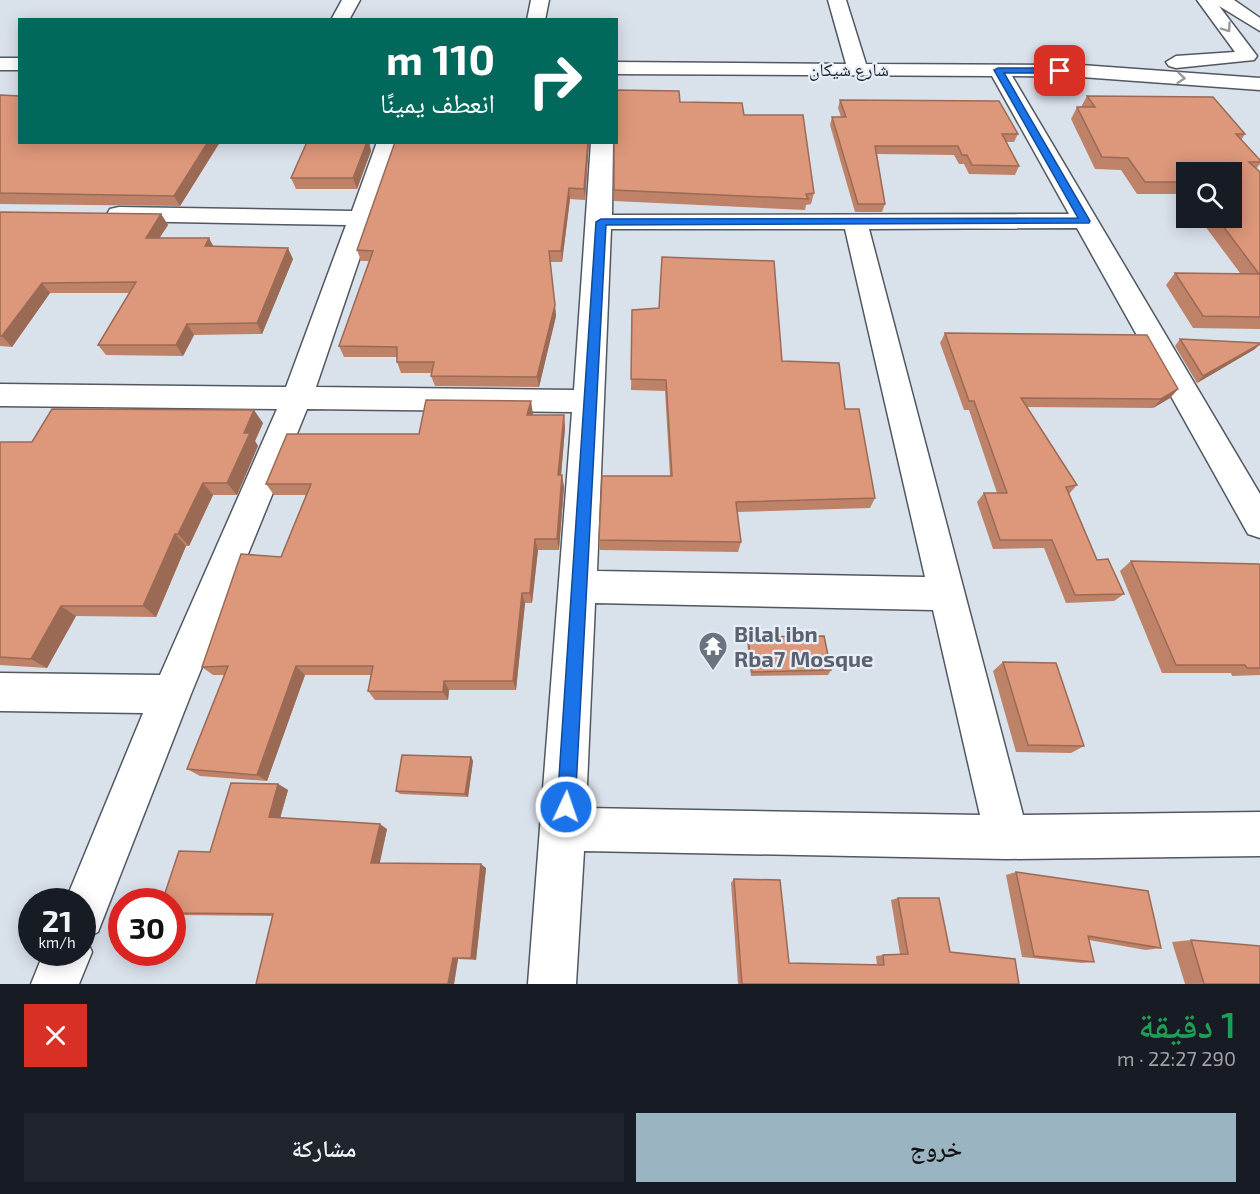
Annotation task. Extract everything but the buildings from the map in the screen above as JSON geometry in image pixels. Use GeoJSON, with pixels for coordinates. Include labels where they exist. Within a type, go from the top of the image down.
{"type":"FeatureCollection","features":[{"type":"Feature","properties":{"kind":"street"},"geometry":{"type":"LineString","coordinates":[[341,18],[351,0]]}},
{"type":"Feature","properties":{"kind":"street"},"geometry":{"type":"LineString","coordinates":[[536,18],[540,0]]}},
{"type":"Feature","properties":{"kind":"street"},"geometry":{"type":"LineString","coordinates":[[837,0],[858,70]]}},
{"type":"Feature","properties":{"kind":"street"},"geometry":{"type":"LineString","coordinates":[[1206,0],[1251,54],[1245,68],[1260,79]]}},
{"type":"Feature","properties":{"kind":"street"},"geometry":{"type":"LineString","coordinates":[[1222,0],[1260,26]]}},
{"type":"Feature","properties":{"kind":"street","name":"شارع شيكان"},"geometry":{"type":"LineString","coordinates":[[1081,71],[1251,54]]}},
{"type":"Feature","properties":{"kind":"street"},"geometry":{"type":"LineString","coordinates":[[0,64],[18,64]]}},
{"type":"Feature","properties":{"kind":"street","name":"شارع شيكان"},"geometry":{"type":"LineString","coordinates":[[618,68],[1081,71],[1260,84]]}},
{"type":"Feature","properties":{"kind":"street"},"geometry":{"type":"LineString","coordinates":[[998,70],[1085,221],[1249,487],[1260,524]]}},
{"type":"Feature","properties":{"kind":"street"},"geometry":{"type":"LineString","coordinates":[[93,888],[171,694],[297,398],[387,144]]}},
{"type":"Feature","properties":{"kind":"street"},"geometry":{"type":"LineString","coordinates":[[552,984],[565,829],[588,401],[601,222],[602,144]]}},
{"type":"Feature","properties":{"kind":"street"},"geometry":{"type":"LineString","coordinates":[[93,214],[360,218]]}},
{"type":"Feature","properties":{"kind":"street"},"geometry":{"type":"LineString","coordinates":[[855,221],[1007,837]]}},
{"type":"Feature","properties":{"kind":"street"},"geometry":{"type":"LineString","coordinates":[[601,222],[1085,221]]}},
{"type":"Feature","properties":{"kind":"street"},"geometry":{"type":"LineString","coordinates":[[0,395],[588,401]]}},
{"type":"Feature","properties":{"kind":"street"},"geometry":{"type":"LineString","coordinates":[[578,587],[947,594]]}},
{"type":"Feature","properties":{"kind":"street"},"geometry":{"type":"LineString","coordinates":[[0,692],[171,694]]}},
{"type":"Feature","properties":{"kind":"street"},"geometry":{"type":"LineString","coordinates":[[565,829],[1007,837],[1260,834]]}},
{"type":"Feature","properties":{"kind":"street"},"geometry":{"type":"LineString","coordinates":[[56,984],[63,966]]}},
{"type":"Feature","properties":{"kind":"place","name":"Bilal ibn Rba7 Mosque"},"geometry":{"type":"Point","coordinates":[713,672]}},
{"type":"Feature","properties":{"kind":"route"},"geometry":{"type":"LineString","coordinates":[[566,807],[588,401],[601,222],[1085,221],[998,70],[1060,71]]}}]}
